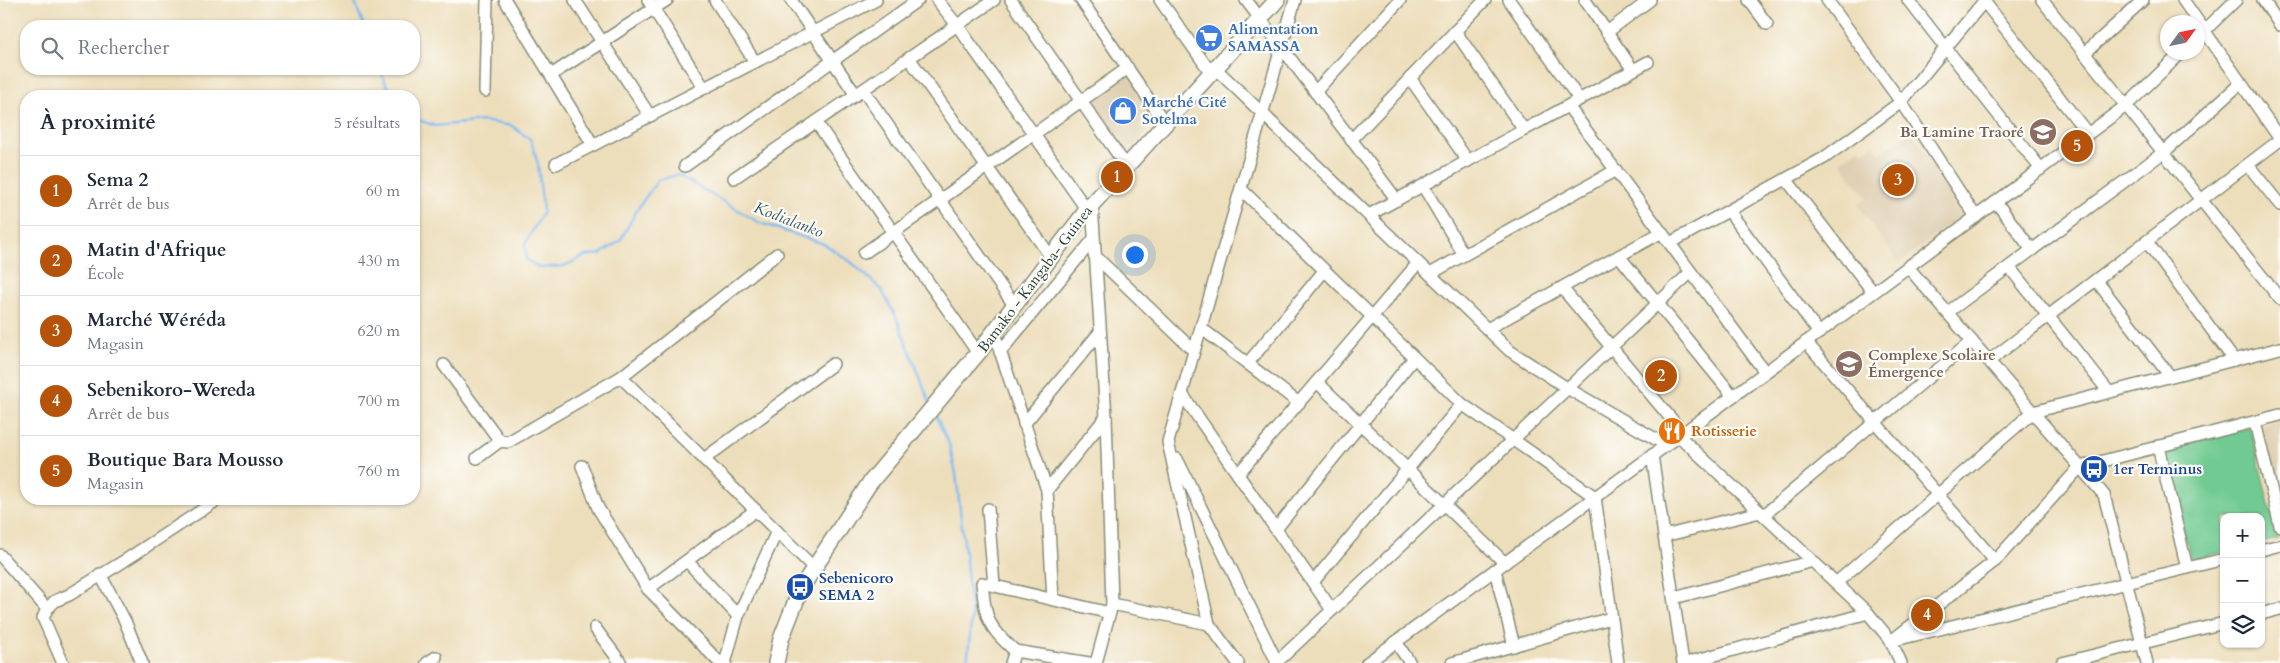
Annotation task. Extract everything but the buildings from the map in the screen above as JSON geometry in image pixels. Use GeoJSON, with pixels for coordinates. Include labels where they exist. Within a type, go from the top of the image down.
{"type":"FeatureCollection","features":[{"type":"Feature","properties":{"kind":"main road","name":"Bamako - Kangaba- Guinea"},"geometry":{"type":"LineString","coordinates":[[776,663],[781,640],[796,597],[813,567],[870,484],[994,333],[1089,207],[1277,0]]}},
{"type":"Feature","properties":{"kind":"street"},"geometry":{"type":"LineString","coordinates":[[485,91],[487,0]]}},
{"type":"Feature","properties":{"kind":"street"},"geometry":{"type":"LineString","coordinates":[[505,0],[593,145]]}},
{"type":"Feature","properties":{"kind":"street"},"geometry":{"type":"LineString","coordinates":[[575,0],[650,116]]}},
{"type":"Feature","properties":{"kind":"street"},"geometry":{"type":"LineString","coordinates":[[551,75],[602,42],[651,5],[668,0]]}},
{"type":"Feature","properties":{"kind":"street"},"geometry":{"type":"LineString","coordinates":[[715,0],[755,62]]}},
{"type":"Feature","properties":{"kind":"street"},"geometry":{"type":"LineString","coordinates":[[791,0],[833,61],[859,92],[940,200],[1014,306]]}},
{"type":"Feature","properties":{"kind":"street"},"geometry":{"type":"LineString","coordinates":[[685,166],[918,0]]}},
{"type":"Feature","properties":{"kind":"street"},"geometry":{"type":"LineString","coordinates":[[937,0],[958,25],[1034,134],[1089,207],[1106,417],[1111,609],[1096,663]]}},
{"type":"Feature","properties":{"kind":"street"},"geometry":{"type":"LineString","coordinates":[[734,178],[994,0]]}},
{"type":"Feature","properties":{"kind":"street"},"geometry":{"type":"LineString","coordinates":[[1011,0],[1126,166]]}},
{"type":"Feature","properties":{"kind":"street"},"geometry":{"type":"LineString","coordinates":[[1081,0],[1166,122]]}},
{"type":"Feature","properties":{"kind":"street"},"geometry":{"type":"LineString","coordinates":[[1160,0],[1213,70],[1263,113],[1510,351],[1567,388],[1666,445]]}},
{"type":"Feature","properties":{"kind":"street"},"geometry":{"type":"LineString","coordinates":[[1246,0],[1259,20],[1396,200]]}},
{"type":"Feature","properties":{"kind":"street"},"geometry":{"type":"LineString","coordinates":[[1238,663],[1208,624],[1168,442],[1295,0]]}},
{"type":"Feature","properties":{"kind":"street"},"geometry":{"type":"LineString","coordinates":[[1315,92],[1400,0]]}},
{"type":"Feature","properties":{"kind":"street"},"geometry":{"type":"LineString","coordinates":[[1351,140],[1485,0]]}},
{"type":"Feature","properties":{"kind":"street"},"geometry":{"type":"LineString","coordinates":[[1509,0],[1579,99]]}},
{"type":"Feature","properties":{"kind":"street"},"geometry":{"type":"LineString","coordinates":[[1584,0],[1633,70]]}},
{"type":"Feature","properties":{"kind":"street"},"geometry":{"type":"LineString","coordinates":[[1607,32],[1650,0]]}},
{"type":"Feature","properties":{"kind":"street"},"geometry":{"type":"LineString","coordinates":[[1749,0],[1768,24]]}},
{"type":"Feature","properties":{"kind":"street"},"geometry":{"type":"LineString","coordinates":[[1828,0],[1901,102],[1976,217]]}},
{"type":"Feature","properties":{"kind":"street"},"geometry":{"type":"LineString","coordinates":[[1908,0],[2041,169]]}},
{"type":"Feature","properties":{"kind":"street"},"geometry":{"type":"LineString","coordinates":[[1670,243],[1824,158],[1901,102],[1984,0],[2088,134]]}},
{"type":"Feature","properties":{"kind":"street"},"geometry":{"type":"LineString","coordinates":[[2085,53],[2143,0]]}},
{"type":"Feature","properties":{"kind":"street"},"geometry":{"type":"LineString","coordinates":[[2183,0],[2191,15]]}},
{"type":"Feature","properties":{"kind":"street"},"geometry":{"type":"LineString","coordinates":[[2205,30],[2236,0]]}},
{"type":"Feature","properties":{"kind":"street"},"geometry":{"type":"LineString","coordinates":[[2263,0],[2280,25]]}},
{"type":"Feature","properties":{"kind":"street"},"geometry":{"type":"LineString","coordinates":[[2044,1],[2280,299]]}},
{"type":"Feature","properties":{"kind":"street"},"geometry":{"type":"LineString","coordinates":[[556,164],[869,2]]}},
{"type":"Feature","properties":{"kind":"street"},"geometry":{"type":"LineString","coordinates":[[651,5],[704,88]]}},
{"type":"Feature","properties":{"kind":"street"},"geometry":{"type":"LineString","coordinates":[[1455,31],[1524,130]]}},
{"type":"Feature","properties":{"kind":"street"},"geometry":{"type":"LineString","coordinates":[[1989,361],[2280,140],[2241,84],[2205,39]]}},
{"type":"Feature","properties":{"kind":"street"},"geometry":{"type":"LineString","coordinates":[[908,58],[1051,257]]}},
{"type":"Feature","properties":{"kind":"street"},"geometry":{"type":"LineString","coordinates":[[1367,663],[1681,435],[2088,134],[2126,105],[2174,60]]}},
{"type":"Feature","properties":{"kind":"street"},"geometry":{"type":"LineString","coordinates":[[1369,215],[1648,62]]}},
{"type":"Feature","properties":{"kind":"street"},"geometry":{"type":"LineString","coordinates":[[864,253],[1128,68]]}},
{"type":"Feature","properties":{"kind":"street"},"geometry":{"type":"LineString","coordinates":[[1410,78],[1468,161]]}},
{"type":"Feature","properties":{"kind":"street"},"geometry":{"type":"LineString","coordinates":[[1948,312],[2164,152],[2241,84]]}},
{"type":"Feature","properties":{"kind":"street"},"geometry":{"type":"LineString","coordinates":[[1568,106],[1765,372]]}},
{"type":"Feature","properties":{"kind":"street"},"geometry":{"type":"LineString","coordinates":[[816,122],[892,233],[978,353]]}},
{"type":"Feature","properties":{"kind":"street"},"geometry":{"type":"LineString","coordinates":[[2248,165],[2280,205]]}},
{"type":"Feature","properties":{"kind":"street"},"geometry":{"type":"LineString","coordinates":[[1430,274],[1616,170]]}},
{"type":"Feature","properties":{"kind":"street"},"geometry":{"type":"LineString","coordinates":[[1786,179],[1873,292]]}},
{"type":"Feature","properties":{"kind":"street"},"geometry":{"type":"LineString","coordinates":[[1423,186],[1464,256]]}},
{"type":"Feature","properties":{"kind":"street"},"geometry":{"type":"LineString","coordinates":[[1241,188],[1462,404],[1595,497],[1618,663]]}},
{"type":"Feature","properties":{"kind":"street"},"geometry":{"type":"LineString","coordinates":[[1996,202],[2032,250]]}},
{"type":"Feature","properties":{"kind":"street"},"geometry":{"type":"LineString","coordinates":[[1729,211],[1819,333]]}},
{"type":"Feature","properties":{"kind":"street"},"geometry":{"type":"LineString","coordinates":[[1488,329],[1662,232]]}},
{"type":"Feature","properties":{"kind":"street"},"geometry":{"type":"LineString","coordinates":[[1000,352],[1093,240]]}},
{"type":"Feature","properties":{"kind":"street"},"geometry":{"type":"LineString","coordinates":[[2147,242],[2234,360]]}},
{"type":"Feature","properties":{"kind":"street"},"geometry":{"type":"LineString","coordinates":[[477,458],[500,441],[508,442],[621,377],[777,254]]}},
{"type":"Feature","properties":{"kind":"street"},"geometry":{"type":"LineString","coordinates":[[1094,255],[1194,351]]}},
{"type":"Feature","properties":{"kind":"street"},"geometry":{"type":"LineString","coordinates":[[1619,256],[1733,396]]}},
{"type":"Feature","properties":{"kind":"street"},"geometry":{"type":"LineString","coordinates":[[1238,474],[1418,263]]}},
{"type":"Feature","properties":{"kind":"street"},"geometry":{"type":"LineString","coordinates":[[1908,267],[2104,496],[2147,663]]}},
{"type":"Feature","properties":{"kind":"street"},"geometry":{"type":"LineString","coordinates":[[2009,267],[2109,392]]}},
{"type":"Feature","properties":{"kind":"street"},"geometry":{"type":"LineString","coordinates":[[1248,363],[1324,270]]}},
{"type":"Feature","properties":{"kind":"street"},"geometry":{"type":"LineString","coordinates":[[1168,442],[1276,663],[1691,272]]}},
{"type":"Feature","properties":{"kind":"street"},"geometry":{"type":"LineString","coordinates":[[2096,280],[2170,376]]}},
{"type":"Feature","properties":{"kind":"street"},"geometry":{"type":"LineString","coordinates":[[1562,288],[1681,435],[1868,613],[1891,641],[1901,663]]}},
{"type":"Feature","properties":{"kind":"street"},"geometry":{"type":"LineString","coordinates":[[1201,328],[1299,402]]}},
{"type":"Feature","properties":{"kind":"street"},"geometry":{"type":"LineString","coordinates":[[1024,424],[1100,332]]}},
{"type":"Feature","properties":{"kind":"street"},"geometry":{"type":"LineString","coordinates":[[994,333],[1047,490],[1053,600]]}},
{"type":"Feature","properties":{"kind":"street"},"geometry":{"type":"LineString","coordinates":[[1664,536],[1762,514],[1972,341]]}},
{"type":"Feature","properties":{"kind":"street"},"geometry":{"type":"LineString","coordinates":[[1806,342],[1996,561]]}},
{"type":"Feature","properties":{"kind":"street"},"geometry":{"type":"LineString","coordinates":[[1836,583],[2033,412],[2280,348]]}},
{"type":"Feature","properties":{"kind":"street"},"geometry":{"type":"LineString","coordinates":[[1276,529],[1414,358]]}},
{"type":"Feature","properties":{"kind":"street"},"geometry":{"type":"LineString","coordinates":[[704,459],[833,364]]}},
{"type":"Feature","properties":{"kind":"street"},"geometry":{"type":"LineString","coordinates":[[444,365],[500,441]]}},
{"type":"Feature","properties":{"kind":"street"},"geometry":{"type":"LineString","coordinates":[[621,377],[813,567]]}},
{"type":"Feature","properties":{"kind":"street"},"geometry":{"type":"LineString","coordinates":[[1317,382],[1505,563]]}},
{"type":"Feature","properties":{"kind":"street"},"geometry":{"type":"LineString","coordinates":[[1182,394],[1332,610]]}},
{"type":"Feature","properties":{"kind":"street"},"geometry":{"type":"LineString","coordinates":[[1313,582],[1462,404]]}},
{"type":"Feature","properties":{"kind":"street"},"geometry":{"type":"LineString","coordinates":[[1891,641],[1996,561],[2080,467],[2280,415]]}},
{"type":"Feature","properties":{"kind":"street"},"geometry":{"type":"LineString","coordinates":[[1047,490],[1106,417]]}},
{"type":"Feature","properties":{"kind":"street"},"geometry":{"type":"LineString","coordinates":[[2255,422],[2280,526]]}},
{"type":"Feature","properties":{"kind":"street"},"geometry":{"type":"LineString","coordinates":[[2158,446],[2187,568]]}},
{"type":"Feature","properties":{"kind":"street"},"geometry":{"type":"LineString","coordinates":[[1652,455],[1685,663],[1868,613]]}},
{"type":"Feature","properties":{"kind":"street"},"geometry":{"type":"LineString","coordinates":[[582,466],[598,508],[648,589],[720,663]]}},
{"type":"Feature","properties":{"kind":"street"},"geometry":{"type":"LineString","coordinates":[[63,663],[43,618],[47,609],[55,601],[69,595],[209,505]]}},
{"type":"Feature","properties":{"kind":"street"},"geometry":{"type":"LineString","coordinates":[[988,509],[994,586]]}},
{"type":"Feature","properties":{"kind":"street"},"geometry":{"type":"LineString","coordinates":[[648,589],[756,510]]}},
{"type":"Feature","properties":{"kind":"street"},"geometry":{"type":"LineString","coordinates":[[726,663],[738,616],[776,531]]}},
{"type":"Feature","properties":{"kind":"street"},"geometry":{"type":"LineString","coordinates":[[2265,549],[2280,545]]}},
{"type":"Feature","properties":{"kind":"street"},"geometry":{"type":"LineString","coordinates":[[0,555],[47,609]]}},
{"type":"Feature","properties":{"kind":"street"},"geometry":{"type":"LineString","coordinates":[[687,560],[738,616]]}},
{"type":"Feature","properties":{"kind":"street"},"geometry":{"type":"LineString","coordinates":[[1891,641],[2220,560]]}},
{"type":"Feature","properties":{"kind":"street"},"geometry":{"type":"LineString","coordinates":[[1674,598],[1813,561]]}},
{"type":"Feature","properties":{"kind":"street"},"geometry":{"type":"LineString","coordinates":[[1495,570],[1514,646]]}},
{"type":"Feature","properties":{"kind":"street"},"geometry":{"type":"LineString","coordinates":[[100,574],[125,621],[142,663]]}},
{"type":"Feature","properties":{"kind":"street"},"geometry":{"type":"LineString","coordinates":[[1089,663],[1015,651],[996,633],[986,615],[982,583],[1053,600],[1208,624]]}},
{"type":"Feature","properties":{"kind":"street"},"geometry":{"type":"LineString","coordinates":[[2265,613],[2280,610]]}},
{"type":"Feature","properties":{"kind":"street"},"geometry":{"type":"LineString","coordinates":[[1452,663],[1494,657],[1514,646],[1611,618]]}},
{"type":"Feature","properties":{"kind":"street"},"geometry":{"type":"LineString","coordinates":[[2062,663],[2220,624]]}},
{"type":"Feature","properties":{"kind":"street"},"geometry":{"type":"LineString","coordinates":[[595,628],[620,663]]}},
{"type":"Feature","properties":{"kind":"street"},"geometry":{"type":"LineString","coordinates":[[1396,642],[1410,663]]}},
{"type":"Feature","properties":{"kind":"street"},"geometry":{"type":"LineString","coordinates":[[1011,663],[1015,651]]}},
{"type":"Feature","properties":{"kind":"shaded area","name":"Marché Cité Sotelma"},"geometry":{"type":"Polygon","coordinates":[[[1128,75],[1159,118],[1124,157],[1088,105],[1128,75]]]}},
{"type":"Feature","properties":{"kind":"shaded area"},"geometry":{"type":"Polygon","coordinates":[[[1912,132],[1964,213],[1899,263],[1858,205],[1867,198],[1840,162],[1859,148],[1862,152],[1873,144],[1880,154],[1912,132]]]}},
{"type":"Feature","properties":{"kind":"shaded area"},"geometry":{"type":"Polygon","coordinates":[[[2280,421],[2280,492],[2263,425],[2280,421]]]}},
{"type":"Feature","properties":{"kind":"green space"},"geometry":{"type":"Polygon","coordinates":[[[2250,428],[2278,539],[2265,542],[2265,513],[2220,513],[2220,553],[2191,560],[2164,449],[2250,428]]]}},
{"type":"Feature","properties":{"kind":"waterway","name":"Kodialanko"},"geometry":{"type":"LineString","coordinates":[[354,0],[362,20]]}},
{"type":"Feature","properties":{"kind":"waterway","name":"Kodialanko"},"geometry":{"type":"LineString","coordinates":[[382,75],[390,90]]}},
{"type":"Feature","properties":{"kind":"waterway","name":"Kodialanko"},"geometry":{"type":"LineString","coordinates":[[420,120],[435,126],[483,121],[512,126],[531,140],[538,164],[543,212],[525,244],[526,259],[539,268],[564,266],[585,256],[600,254],[620,241],[638,208],[658,180],[678,175],[760,223],[824,244],[851,262],[881,289],[897,319],[930,403]]}},
{"type":"Feature","properties":{"kind":"waterway","name":"Kodialanko"},"geometry":{"type":"LineString","coordinates":[[935,414],[949,444],[956,474],[972,615],[967,663]]}},
{"type":"Feature","properties":{"kind":"place","name":"Alimentation SAMASSA"},"geometry":{"type":"Point","coordinates":[1209,38]}},
{"type":"Feature","properties":{"kind":"place","name":"Marché Cité Sotelma"},"geometry":{"type":"Point","coordinates":[1123,111]}},
{"type":"Feature","properties":{"kind":"place","name":"Ba Lamine Traoré"},"geometry":{"type":"Point","coordinates":[2043,132]}},
{"type":"Feature","properties":{"kind":"place","name":"Boutique Bara Mousso"},"geometry":{"type":"Point","coordinates":[2077,146]}},
{"type":"Feature","properties":{"kind":"place","name":"Sema 2"},"geometry":{"type":"Point","coordinates":[1117,177]}},
{"type":"Feature","properties":{"kind":"place","name":"Marché Wéréda"},"geometry":{"type":"Point","coordinates":[1898,180]}},
{"type":"Feature","properties":{"kind":"place","name":"Complexe Scolaire Émergence"},"geometry":{"type":"Point","coordinates":[1849,364]}},
{"type":"Feature","properties":{"kind":"place","name":"Matin d'Afrique"},"geometry":{"type":"Point","coordinates":[1661,376]}},
{"type":"Feature","properties":{"kind":"place","name":"Rotisserie"},"geometry":{"type":"Point","coordinates":[1672,431]}},
{"type":"Feature","properties":{"kind":"place","name":"1er Terminus"},"geometry":{"type":"Point","coordinates":[2094,469]}},
{"type":"Feature","properties":{"kind":"place","name":"Sebenicoro SEMA 2"},"geometry":{"type":"Point","coordinates":[800,587]}},
{"type":"Feature","properties":{"kind":"place","name":"Sebenikoro-Wereda"},"geometry":{"type":"Point","coordinates":[1927,615]}}]}
